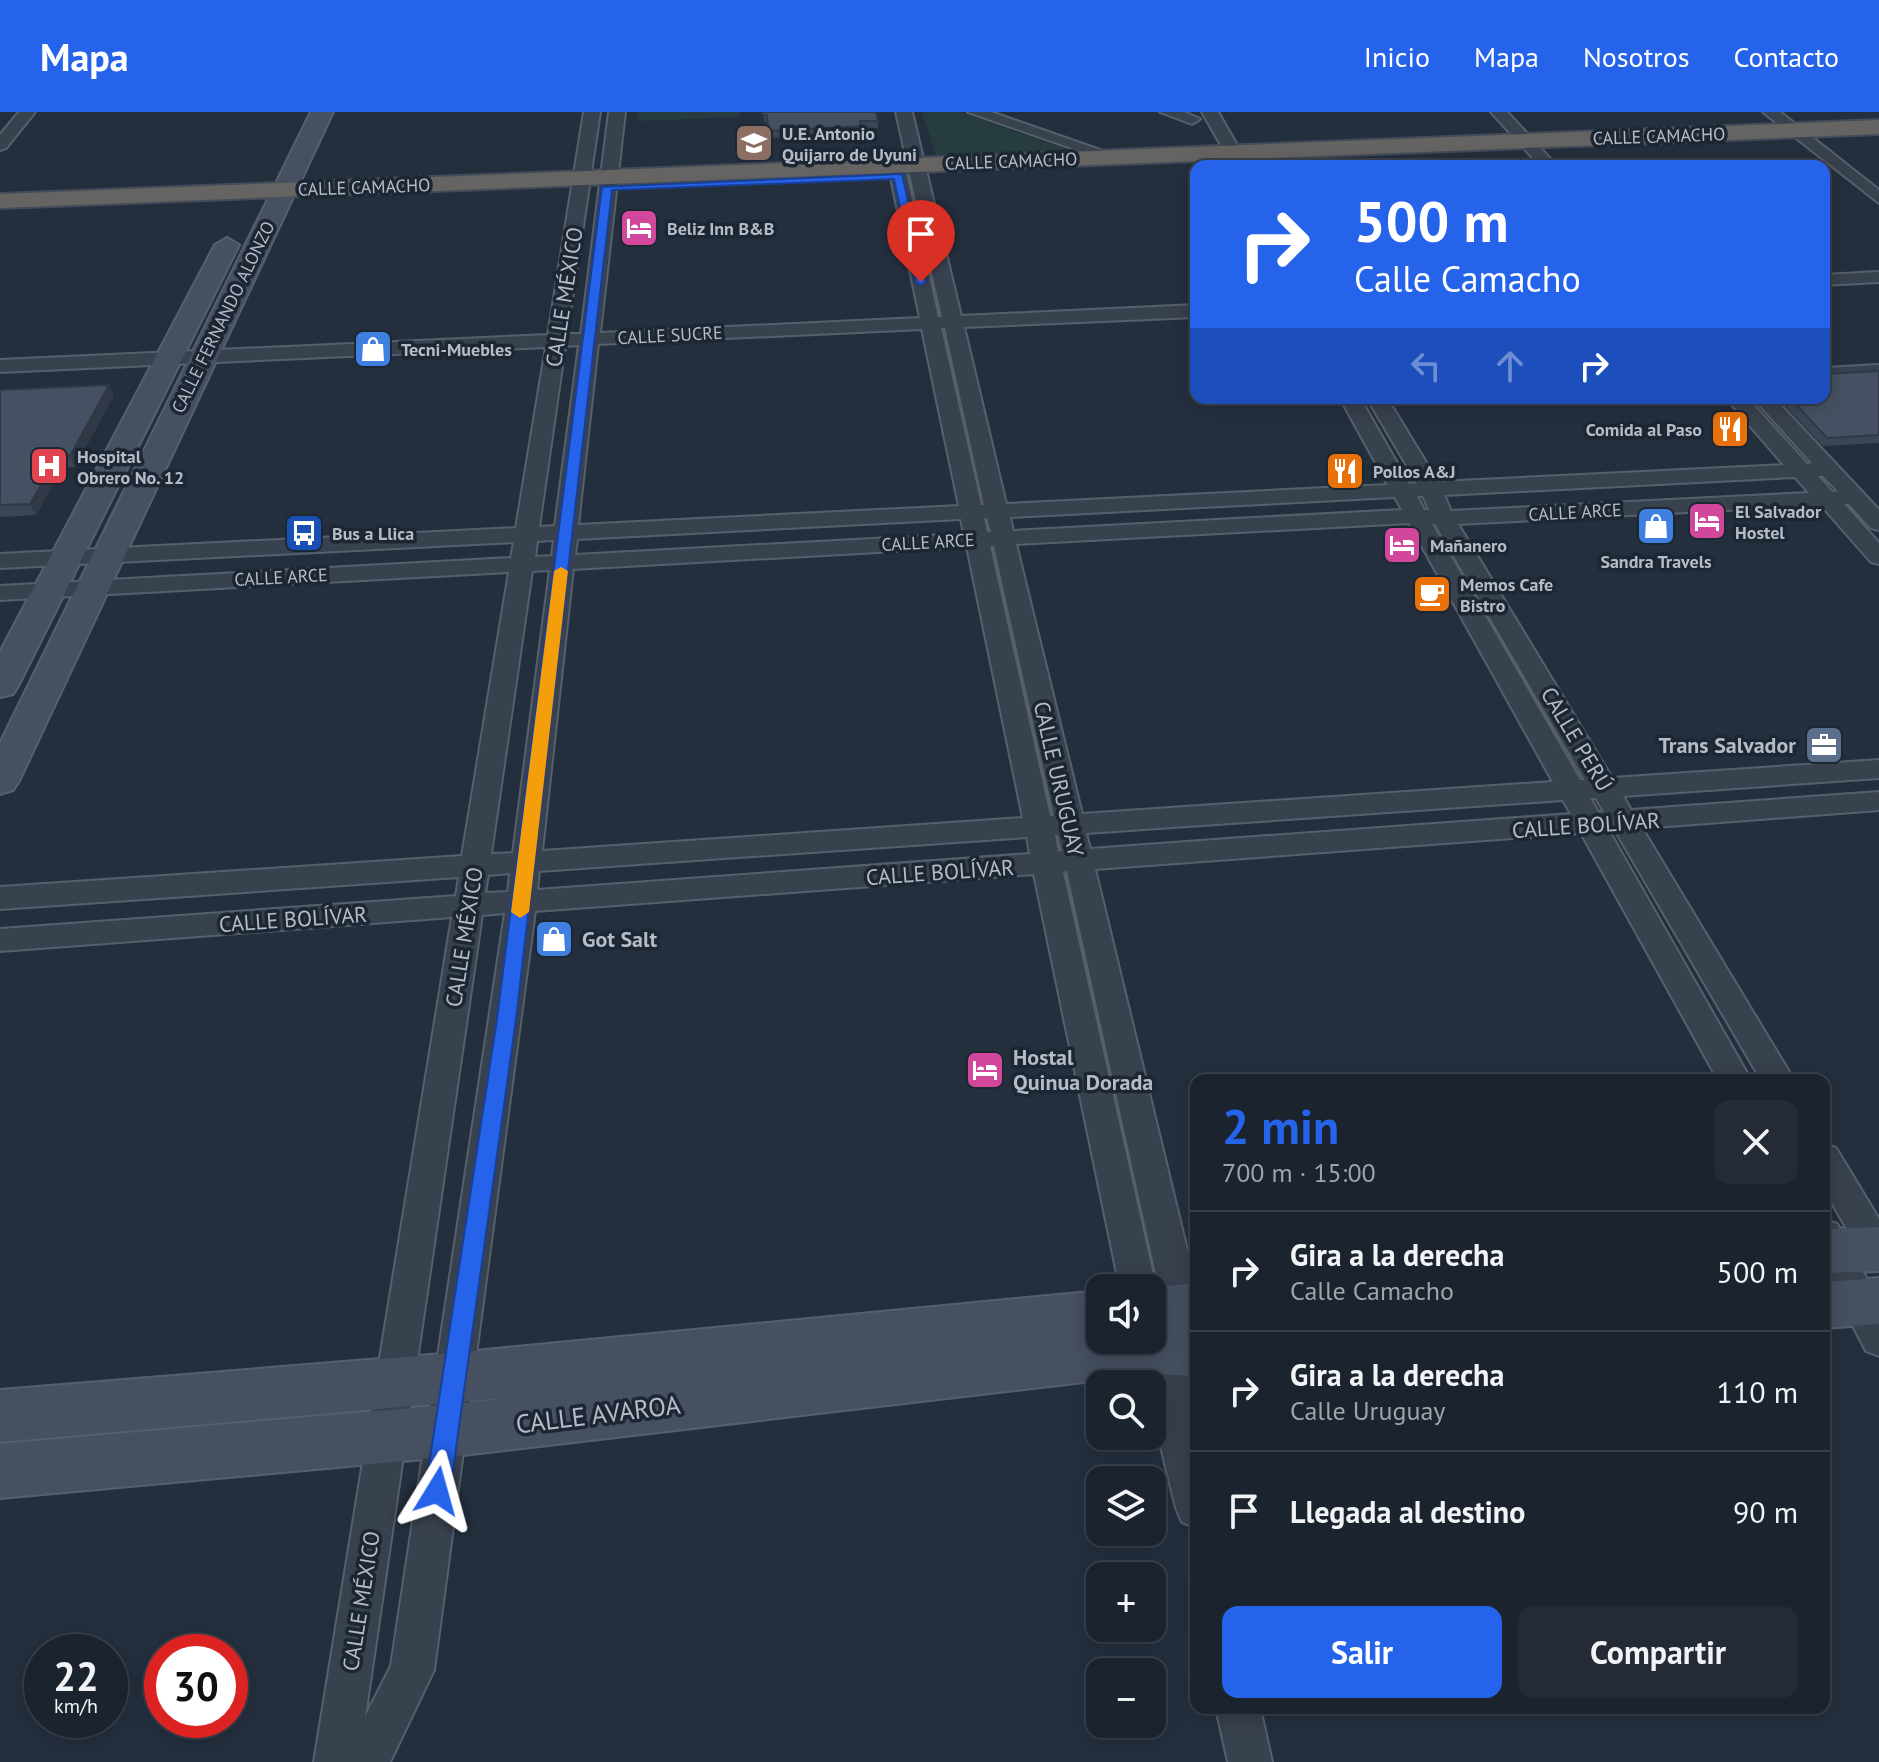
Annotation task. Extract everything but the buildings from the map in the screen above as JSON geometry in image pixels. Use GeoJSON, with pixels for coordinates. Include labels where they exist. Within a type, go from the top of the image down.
{"type":"FeatureCollection","features":[{"type":"Feature","properties":{"kind":"highway","name":"CALLE CAMACHO"},"geometry":{"type":"LineString","coordinates":[[907,170],[1215,147],[1526,153],[1879,127]]}},
{"type":"Feature","properties":{"kind":"highway","name":"CALLE CAMACHO"},"geometry":{"type":"LineString","coordinates":[[1807,130],[1879,137]]}},
{"type":"Feature","properties":{"kind":"highway","name":"CALLE CAMACHO"},"geometry":{"type":"LineString","coordinates":[[0,201],[267,195],[907,170],[1215,147]]}},
{"type":"Feature","properties":{"kind":"highway","name":"CALLE CAMACHO"},"geometry":{"type":"LineString","coordinates":[[0,211],[267,195]]}},
{"type":"Feature","properties":{"kind":"main road","name":"CALLE FERNANDO ALONZO"},"geometry":{"type":"LineString","coordinates":[[0,781],[208,349],[295,112]]}},
{"type":"Feature","properties":{"kind":"main road","name":"CALLE FERNANDO ALONZO"},"geometry":{"type":"LineString","coordinates":[[0,686],[173,350],[267,195],[322,112]]}},
{"type":"Feature","properties":{"kind":"main road","name":"CALLE AVAROA"},"geometry":{"type":"LineString","coordinates":[[0,1416],[454,1378],[1086,1316]]}},
{"type":"Feature","properties":{"kind":"main road","name":"CALLE AVAROA"},"geometry":{"type":"LineString","coordinates":[[0,1471],[446,1431],[1170,1326]]}},
{"type":"Feature","properties":{"kind":"street"},"geometry":{"type":"LineString","coordinates":[[0,145],[27,112]]}},
{"type":"Feature","properties":{"kind":"street","name":"CALLE MÉXICO"},"geometry":{"type":"LineString","coordinates":[[366,1762],[412,1670],[521,902],[590,331],[595,183],[592,112]]}},
{"type":"Feature","properties":{"kind":"street","name":"CALLE MÉXICO"},"geometry":{"type":"LineString","coordinates":[[336,1762],[558,333],[595,183],[617,112]]}},
{"type":"Feature","properties":{"kind":"street","name":"CALLE URUGUAY"},"geometry":{"type":"LineString","coordinates":[[885,112],[907,170],[983,512],[1003,538],[1079,862],[1170,1326],[1183,1448],[1190,1480]]}},
{"type":"Feature","properties":{"kind":"street","name":"CALLE URUGUAY"},"geometry":{"type":"LineString","coordinates":[[904,112],[907,170]]}},
{"type":"Feature","properties":{"kind":"street"},"geometry":{"type":"LineString","coordinates":[[976,112],[1112,157]]}},
{"type":"Feature","properties":{"kind":"street"},"geometry":{"type":"LineString","coordinates":[[1168,112],[1215,147]]}},
{"type":"Feature","properties":{"kind":"street"},"geometry":{"type":"LineString","coordinates":[[1210,112],[1215,147]]}},
{"type":"Feature","properties":{"kind":"street"},"geometry":{"type":"LineString","coordinates":[[1478,112],[1526,153]]}},
{"type":"Feature","properties":{"kind":"street"},"geometry":{"type":"LineString","coordinates":[[1499,112],[1526,153]]}},
{"type":"Feature","properties":{"kind":"street"},"geometry":{"type":"LineString","coordinates":[[1771,112],[1807,130],[1879,180]]}},
{"type":"Feature","properties":{"kind":"street"},"geometry":{"type":"LineString","coordinates":[[1807,130],[1879,198]]}},
{"type":"Feature","properties":{"kind":"street"},"geometry":{"type":"LineString","coordinates":[[1830,267],[1879,265]]}},
{"type":"Feature","properties":{"kind":"street"},"geometry":{"type":"LineString","coordinates":[[1830,280],[1879,277]]}},
{"type":"Feature","properties":{"kind":"street","name":"CALLE SUCRE"},"geometry":{"type":"LineString","coordinates":[[0,348],[208,349],[940,315],[1190,297]]}},
{"type":"Feature","properties":{"kind":"street","name":"CALLE SUCRE"},"geometry":{"type":"LineString","coordinates":[[940,315],[1190,311]]}},
{"type":"Feature","properties":{"kind":"street","name":"CALLE SUCRE"},"geometry":{"type":"LineString","coordinates":[[0,366],[173,350]]}},
{"type":"Feature","properties":{"kind":"street"},"geometry":{"type":"LineString","coordinates":[[1830,374],[1879,371]]}},
{"type":"Feature","properties":{"kind":"street","name":"CALLE PERÚ"},"geometry":{"type":"LineString","coordinates":[[1353,404],[1732,1074]]}},
{"type":"Feature","properties":{"kind":"street","name":"CALLE PERÚ"},"geometry":{"type":"LineString","coordinates":[[1381,404],[1431,489],[1443,518],[1774,1074]]}},
{"type":"Feature","properties":{"kind":"street"},"geometry":{"type":"LineString","coordinates":[[1741,404],[1879,557]]}},
{"type":"Feature","properties":{"kind":"street"},"geometry":{"type":"LineString","coordinates":[[1769,404],[1879,523]]}},
{"type":"Feature","properties":{"kind":"street","name":"CALLE ARCE"},"geometry":{"type":"LineString","coordinates":[[0,593],[522,564],[564,547],[983,512],[1829,469]]}},
{"type":"Feature","properties":{"kind":"street","name":"CALLE ARCE"},"geometry":{"type":"LineString","coordinates":[[0,561],[527,534],[564,547],[975,540],[1414,516],[1443,518],[1856,497]]}},
{"type":"Feature","properties":{"kind":"street","name":"CALLE URUGUAY"},"geometry":{"type":"LineString","coordinates":[[983,512],[975,540],[1045,864],[1170,1326]]}},
{"type":"Feature","properties":{"kind":"street","name":"CALLE BOLÍVAR"},"geometry":{"type":"LineString","coordinates":[[0,898],[1879,769]]}},
{"type":"Feature","properties":{"kind":"street","name":"CALLE BOLÍVAR"},"geometry":{"type":"LineString","coordinates":[[0,940],[1590,825],[1879,801]]}},
{"type":"Feature","properties":{"kind":"street"},"geometry":{"type":"LineString","coordinates":[[1830,1177],[1853,1248],[1860,1312]]}},
{"type":"Feature","properties":{"kind":"street"},"geometry":{"type":"LineString","coordinates":[[1239,1714],[1250,1762]]}},
{"type":"Feature","properties":{"kind":"green space"},"geometry":{"type":"Polygon","coordinates":[[[638,112],[740,112],[740,117],[637,121],[638,112]]]}},
{"type":"Feature","properties":{"kind":"green space"},"geometry":{"type":"Polygon","coordinates":[[[922,112],[960,112],[1071,151],[937,158],[922,112]]]}},
{"type":"Feature","properties":{"kind":"slow traffic"},"geometry":{"type":"LineString","coordinates":[[520,912],[561,571]]}},
{"type":"Feature","properties":{"kind":"place","name":"U.E. Antonio Quijarro de Uyuni"},"geometry":{"type":"Point","coordinates":[754,143]}},
{"type":"Feature","properties":{"kind":"place","name":"Beliz Inn B&B"},"geometry":{"type":"Point","coordinates":[639,228]}},
{"type":"Feature","properties":{"kind":"place","name":"Tecni-Muebles"},"geometry":{"type":"Point","coordinates":[373,349]}},
{"type":"Feature","properties":{"kind":"place","name":"Comida al Paso"},"geometry":{"type":"Point","coordinates":[1730,429]}},
{"type":"Feature","properties":{"kind":"place","name":"Hospital Obrero No. 12"},"geometry":{"type":"Point","coordinates":[49,466]}},
{"type":"Feature","properties":{"kind":"place","name":"Pollos A&J"},"geometry":{"type":"Point","coordinates":[1345,471]}},
{"type":"Feature","properties":{"kind":"place","name":"El Salvador Hostel"},"geometry":{"type":"Point","coordinates":[1707,521]}},
{"type":"Feature","properties":{"kind":"place","name":"Sandra Travels"},"geometry":{"type":"Point","coordinates":[1656,526]}},
{"type":"Feature","properties":{"kind":"place","name":"Bus a Llica"},"geometry":{"type":"Point","coordinates":[304,533]}},
{"type":"Feature","properties":{"kind":"place","name":"Mañanero"},"geometry":{"type":"Point","coordinates":[1402,545]}},
{"type":"Feature","properties":{"kind":"place","name":"Memos Cafe Bistro"},"geometry":{"type":"Point","coordinates":[1432,594]}},
{"type":"Feature","properties":{"kind":"place","name":"Trans Salvador"},"geometry":{"type":"Point","coordinates":[1824,745]}},
{"type":"Feature","properties":{"kind":"place","name":"Got Salt"},"geometry":{"type":"Point","coordinates":[554,939]}},
{"type":"Feature","properties":{"kind":"place","name":"Hostal Quinua Dorada"},"geometry":{"type":"Point","coordinates":[985,1070]}},
{"type":"Feature","properties":{"kind":"route"},"geometry":{"type":"LineString","coordinates":[[437,1491],[507,1019],[607,187],[898,176],[921,282]]}}]}
